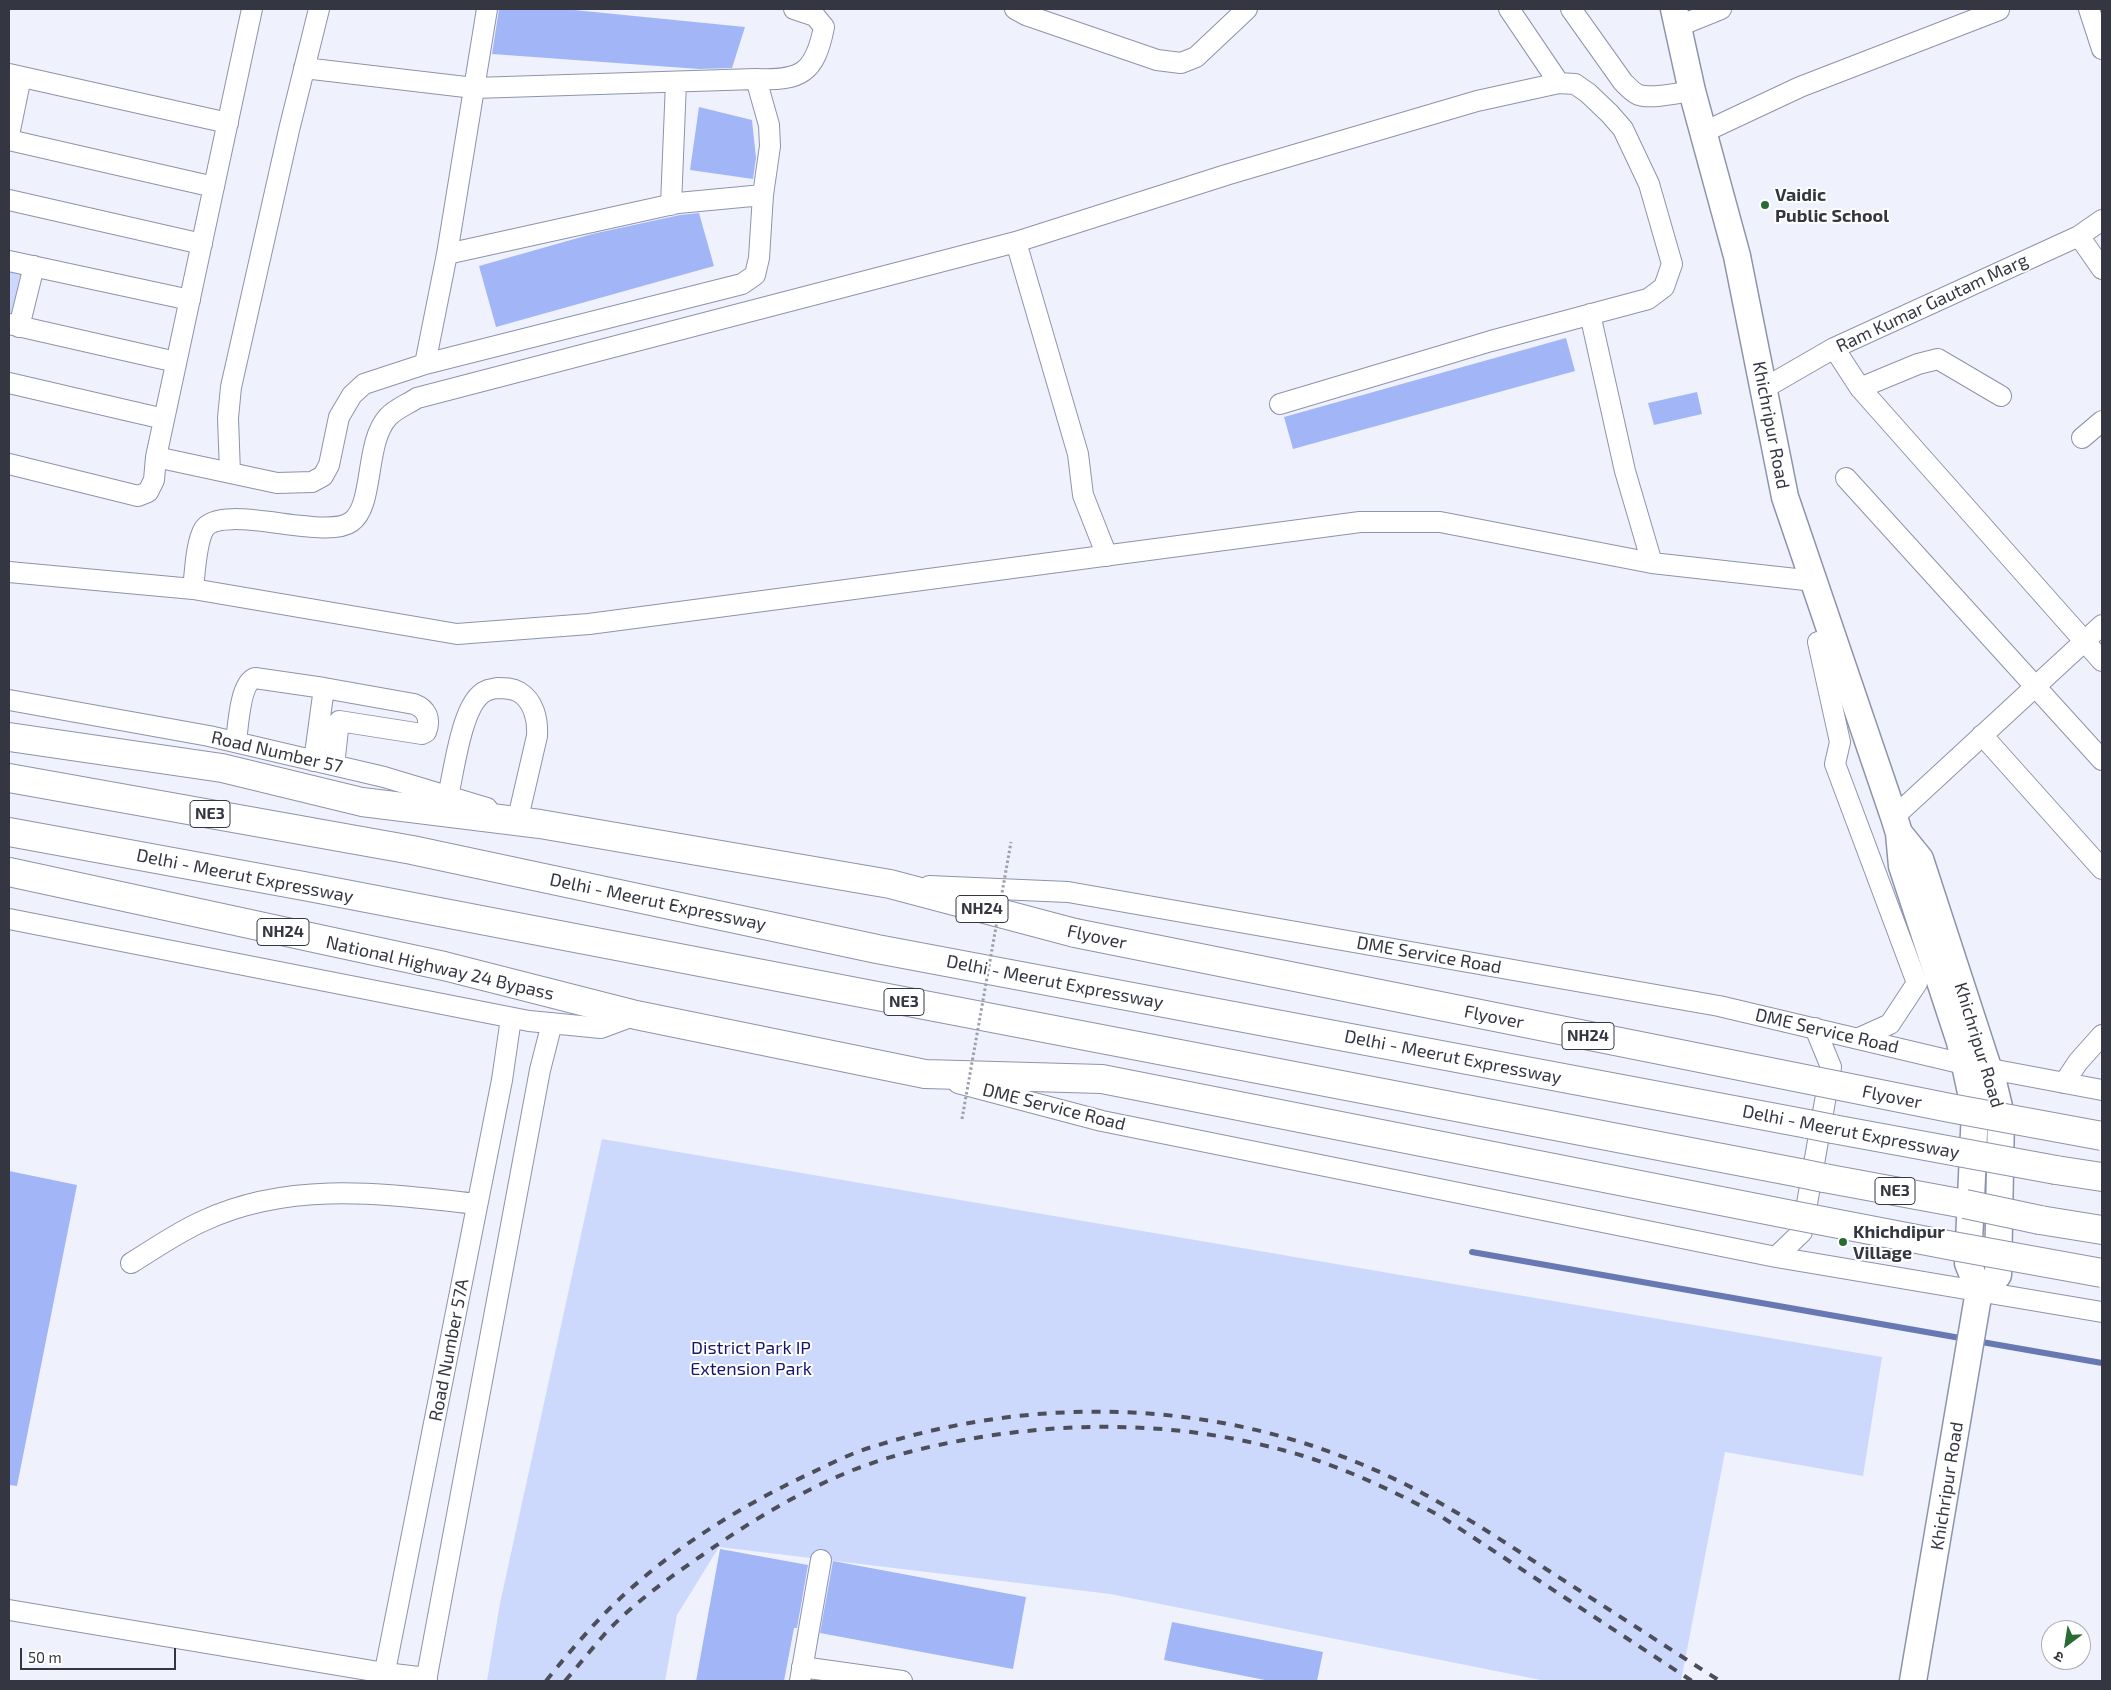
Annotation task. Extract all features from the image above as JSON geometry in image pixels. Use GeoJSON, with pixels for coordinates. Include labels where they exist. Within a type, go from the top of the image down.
{"type":"FeatureCollection","features":[{"type":"Feature","properties":{"kind":"highway","name":"Flyover"},"geometry":{"type":"LineString","coordinates":[[9,737],[222,768],[362,802],[529,821],[890,884],[1075,934],[1968,1112],[2102,1136]]}},
{"type":"Feature","properties":{"kind":"highway","name":"Delhi - Meerut Expressway"},"geometry":{"type":"LineString","coordinates":[[9,778],[412,850],[877,949],[1821,1127],[2102,1177]]}},
{"type":"Feature","properties":{"kind":"highway","name":"Delhi - Meerut Expressway"},"geometry":{"type":"LineString","coordinates":[[9,832],[309,887],[1965,1204],[2040,1220],[2102,1230]]}},
{"type":"Feature","properties":{"kind":"highway","name":"National Highway 24 Bypass"},"geometry":{"type":"LineString","coordinates":[[9,872],[444,966],[636,1014],[925,1074]]}},
{"type":"Feature","properties":{"kind":"highway"},"geometry":{"type":"LineString","coordinates":[[925,1074],[1102,1079],[1953,1246],[2102,1273]]}},
{"type":"Feature","properties":{"kind":"main road","name":"Khichripur Road"},"geometry":{"type":"LineString","coordinates":[[1677,17],[1692,92],[1737,256],[1785,497],[1896,825],[1902,866],[1960,1042],[1975,1066],[1968,1263],[1979,1291],[1913,1681]]}},
{"type":"Feature","properties":{"kind":"street"},"geometry":{"type":"LineString","coordinates":[[9,464],[138,496],[148,492],[154,480],[156,457],[252,9]]}},
{"type":"Feature","properties":{"kind":"street"},"geometry":{"type":"LineString","coordinates":[[230,473],[228,418],[231,387],[319,9]]}},
{"type":"Feature","properties":{"kind":"street"},"geometry":{"type":"LineString","coordinates":[[425,364],[447,254],[487,9]]}},
{"type":"Feature","properties":{"kind":"street"},"geometry":{"type":"LineString","coordinates":[[304,68],[474,88],[756,79],[782,80],[800,75],[812,61],[821,44],[824,27],[815,16],[794,9]]}},
{"type":"Feature","properties":{"kind":"street"},"geometry":{"type":"LineString","coordinates":[[1015,9],[1026,15],[1157,60],[1181,63],[1196,58],[1247,9]]}},
{"type":"Feature","properties":{"kind":"street"},"geometry":{"type":"LineString","coordinates":[[1509,9],[1559,83]]}},
{"type":"Feature","properties":{"kind":"street"},"geometry":{"type":"LineString","coordinates":[[1571,9],[1623,82],[1631,90],[1639,95],[1649,96],[1692,92]]}},
{"type":"Feature","properties":{"kind":"street"},"geometry":{"type":"LineString","coordinates":[[1677,17],[1721,9]]}},
{"type":"Feature","properties":{"kind":"street"},"geometry":{"type":"LineString","coordinates":[[2089,9],[2102,49]]}},
{"type":"Feature","properties":{"kind":"street"},"geometry":{"type":"LineString","coordinates":[[1704,132],[1800,87],[1999,10]]}},
{"type":"Feature","properties":{"kind":"street"},"geometry":{"type":"LineString","coordinates":[[9,135],[15,75],[228,123]]}},
{"type":"Feature","properties":{"kind":"street"},"geometry":{"type":"LineString","coordinates":[[156,457],[277,483],[312,482],[323,476],[329,465],[339,417],[352,395],[364,384],[425,364],[742,284],[754,275],[759,258],[763,195],[770,146],[769,126],[756,79]]}},
{"type":"Feature","properties":{"kind":"street"},"geometry":{"type":"LineString","coordinates":[[671,205],[676,82]]}},
{"type":"Feature","properties":{"kind":"street"},"geometry":{"type":"LineString","coordinates":[[193,589],[201,539],[204,530],[210,522],[232,520],[331,529],[351,523],[362,511],[378,432],[389,416],[417,398],[1016,242],[1226,175],[1477,100],[1559,83],[1575,84],[1588,93],[1624,129],[1649,184],[1672,264],[1664,287],[1648,299],[1492,341],[1280,404]]}},
{"type":"Feature","properties":{"kind":"street"},"geometry":{"type":"LineString","coordinates":[[9,140],[214,187]]}},
{"type":"Feature","properties":{"kind":"street"},"geometry":{"type":"LineString","coordinates":[[447,254],[671,205],[763,195]]}},
{"type":"Feature","properties":{"kind":"street"},"geometry":{"type":"LineString","coordinates":[[9,200],[202,244]]}},
{"type":"Feature","properties":{"kind":"street","name":"Ram Kumar Gautam Marg"},"geometry":{"type":"LineString","coordinates":[[1763,389],[1834,348],[2079,236],[2102,220]]}},
{"type":"Feature","properties":{"kind":"street"},"geometry":{"type":"LineString","coordinates":[[2079,236],[2102,269]]}},
{"type":"Feature","properties":{"kind":"street"},"geometry":{"type":"LineString","coordinates":[[1016,242],[1078,454],[1083,494],[1107,556]]}},
{"type":"Feature","properties":{"kind":"street"},"geometry":{"type":"LineString","coordinates":[[9,261],[190,300]]}},
{"type":"Feature","properties":{"kind":"street"},"geometry":{"type":"LineString","coordinates":[[34,266],[14,325],[176,362]]}},
{"type":"Feature","properties":{"kind":"street"},"geometry":{"type":"LineString","coordinates":[[1590,314],[1625,471],[1652,563]]}},
{"type":"Feature","properties":{"kind":"street"},"geometry":{"type":"LineString","coordinates":[[1834,348],[1860,388],[2102,661]]}},
{"type":"Feature","properties":{"kind":"street"},"geometry":{"type":"LineString","coordinates":[[1860,388],[1918,364],[1938,359],[2001,396]]}},
{"type":"Feature","properties":{"kind":"street"},"geometry":{"type":"LineString","coordinates":[[9,383],[164,419]]}},
{"type":"Feature","properties":{"kind":"street"},"geometry":{"type":"LineString","coordinates":[[2082,438],[2102,421]]}},
{"type":"Feature","properties":{"kind":"street"},"geometry":{"type":"LineString","coordinates":[[1846,478],[2102,760]]}},
{"type":"Feature","properties":{"kind":"street"},"geometry":{"type":"LineString","coordinates":[[9,572],[193,589],[457,634],[589,624],[1360,522],[1440,522],[1652,563],[1814,581]]}},
{"type":"Feature","properties":{"kind":"street"},"geometry":{"type":"LineString","coordinates":[[1896,825],[1982,735],[2102,625]]}},
{"type":"Feature","properties":{"kind":"street"},"geometry":{"type":"LineString","coordinates":[[1818,642],[1840,742],[1835,764],[1917,983],[1890,1024],[1859,1038]]}},
{"type":"Feature","properties":{"kind":"street"},"geometry":{"type":"LineString","coordinates":[[236,742],[245,688],[250,680],[255,678],[334,689],[414,704],[427,713],[428,725],[426,732],[417,734],[339,721]]}},
{"type":"Feature","properties":{"kind":"street"},"geometry":{"type":"LineString","coordinates":[[448,796],[464,723],[479,695],[489,689],[504,688],[515,690],[525,696],[533,708],[538,723],[529,821]]}},
{"type":"Feature","properties":{"kind":"street"},"geometry":{"type":"LineString","coordinates":[[334,689],[339,721],[334,765]]}},
{"type":"Feature","properties":{"kind":"street"},"geometry":{"type":"LineString","coordinates":[[314,761],[334,689]]}},
{"type":"Feature","properties":{"kind":"street","name":"Road Number 57"},"geometry":{"type":"LineString","coordinates":[[9,700],[236,742],[384,777],[529,821]]}},
{"type":"Feature","properties":{"kind":"street"},"geometry":{"type":"LineString","coordinates":[[1982,735],[2102,869]]}},
{"type":"Feature","properties":{"kind":"street","name":"DME Service Road"},"geometry":{"type":"LineString","coordinates":[[890,884],[1068,892],[1719,1006],[1975,1066],[2102,1090]]}},
{"type":"Feature","properties":{"kind":"street"},"geometry":{"type":"LineString","coordinates":[[9,919],[511,1018],[601,1028],[636,1014]]}},
{"type":"Feature","properties":{"kind":"street","name":"Road Number 57A"},"geometry":{"type":"LineString","coordinates":[[384,1677],[502,1080],[511,1018]]}},
{"type":"Feature","properties":{"kind":"street"},"geometry":{"type":"LineString","coordinates":[[9,1610],[384,1677],[427,1680],[538,1080],[552,1024]]}},
{"type":"Feature","properties":{"kind":"street"},"geometry":{"type":"LineString","coordinates":[[1776,1257],[1802,1232],[1832,1067],[1816,1028]]}},
{"type":"Feature","properties":{"kind":"street"},"geometry":{"type":"LineString","coordinates":[[2064,1083],[2095,1054],[2102,1035]]}},
{"type":"Feature","properties":{"kind":"street","name":"DME Service Road"},"geometry":{"type":"LineString","coordinates":[[925,1074],[1102,1121],[1776,1257],[2102,1312]]}},
{"type":"Feature","properties":{"kind":"street"},"geometry":{"type":"LineString","coordinates":[[131,1263],[202,1221],[240,1206],[308,1193],[382,1194],[478,1204]]}},
{"type":"Feature","properties":{"kind":"street"},"geometry":{"type":"LineString","coordinates":[[821,1560],[801,1674],[902,1681]]}},
{"type":"Feature","properties":{"kind":"path"},"geometry":{"type":"LineString","coordinates":[[962,1119],[1011,842]]}},
{"type":"Feature","properties":{"kind":"green space"},"geometry":{"type":"Polygon","coordinates":[[[9,264],[28,268],[16,321],[9,320],[9,264]]]}},
{"type":"Feature","properties":{"kind":"green space","name":"District Park IP Extension Park"},"geometry":{"type":"Polygon","coordinates":[[[602,1139],[1882,1357],[1863,1476],[1725,1452],[1681,1681],[1546,1681],[1110,1594],[719,1547],[677,1615],[665,1681],[487,1681],[500,1603],[602,1139]]]}},
{"type":"Feature","properties":{"kind":"building"},"geometry":{"type":"Polygon","coordinates":[[[499,9],[564,9],[745,27],[732,68],[699,69],[492,54],[499,9]]]}},
{"type":"Feature","properties":{"kind":"building"},"geometry":{"type":"Polygon","coordinates":[[[699,107],[752,120],[756,158],[753,179],[690,170],[699,107]]]}},
{"type":"Feature","properties":{"kind":"building"},"geometry":{"type":"Polygon","coordinates":[[[699,213],[714,266],[496,327],[479,266],[592,234],[680,215],[699,213]]]}},
{"type":"Feature","properties":{"kind":"building"},"geometry":{"type":"Polygon","coordinates":[[[1566,338],[1575,371],[1293,449],[1284,417],[1566,338]]]}},
{"type":"Feature","properties":{"kind":"building"},"geometry":{"type":"Polygon","coordinates":[[[1697,392],[1702,414],[1654,425],[1648,403],[1697,392]]]}},
{"type":"Feature","properties":{"kind":"building"},"geometry":{"type":"Polygon","coordinates":[[[9,1171],[77,1185],[17,1486],[9,1485],[9,1171]]]}},
{"type":"Feature","properties":{"kind":"building"},"geometry":{"type":"Polygon","coordinates":[[[720,1549],[808,1565],[797,1628],[794,1628],[784,1681],[696,1681],[720,1549]]]}},
{"type":"Feature","properties":{"kind":"building"},"geometry":{"type":"Polygon","coordinates":[[[833,1561],[1026,1597],[1013,1669],[820,1633],[833,1561]]]}},
{"type":"Feature","properties":{"kind":"building"},"geometry":{"type":"Polygon","coordinates":[[[1172,1622],[1323,1652],[1317,1681],[1270,1681],[1164,1660],[1172,1622]]]}},
{"type":"Feature","properties":{"kind":"waterway"},"geometry":{"type":"LineString","coordinates":[[1472,1252],[1966,1339]]}},
{"type":"Feature","properties":{"kind":"waterway"},"geometry":{"type":"LineString","coordinates":[[1976,1341],[2102,1363]]}},
{"type":"Feature","properties":{"kind":"railway"},"geometry":{"type":"LineString","coordinates":[[546,1681],[605,1613],[669,1557],[738,1511],[833,1462],[864,1449],[933,1430],[994,1419],[1056,1413],[1118,1412],[1180,1417],[1242,1427],[1302,1443],[1361,1464],[1409,1486],[1478,1526],[1720,1681]]}},
{"type":"Feature","properties":{"kind":"railway"},"geometry":{"type":"LineString","coordinates":[[565,1681],[603,1636],[637,1603],[662,1584],[719,1543],[756,1520],[794,1498],[833,1479],[869,1464],[932,1446],[1023,1431],[1107,1427],[1149,1428],[1231,1438],[1313,1459],[1363,1478],[1442,1517],[1692,1681]]}},
{"type":"Feature","properties":{"kind":"place","name":"Vaidic Public School"},"geometry":{"type":"Point","coordinates":[1765,205]}},
{"type":"Feature","properties":{"kind":"place","name":"Khichdipur Village"},"geometry":{"type":"Point","coordinates":[1843,1242]}}]}
